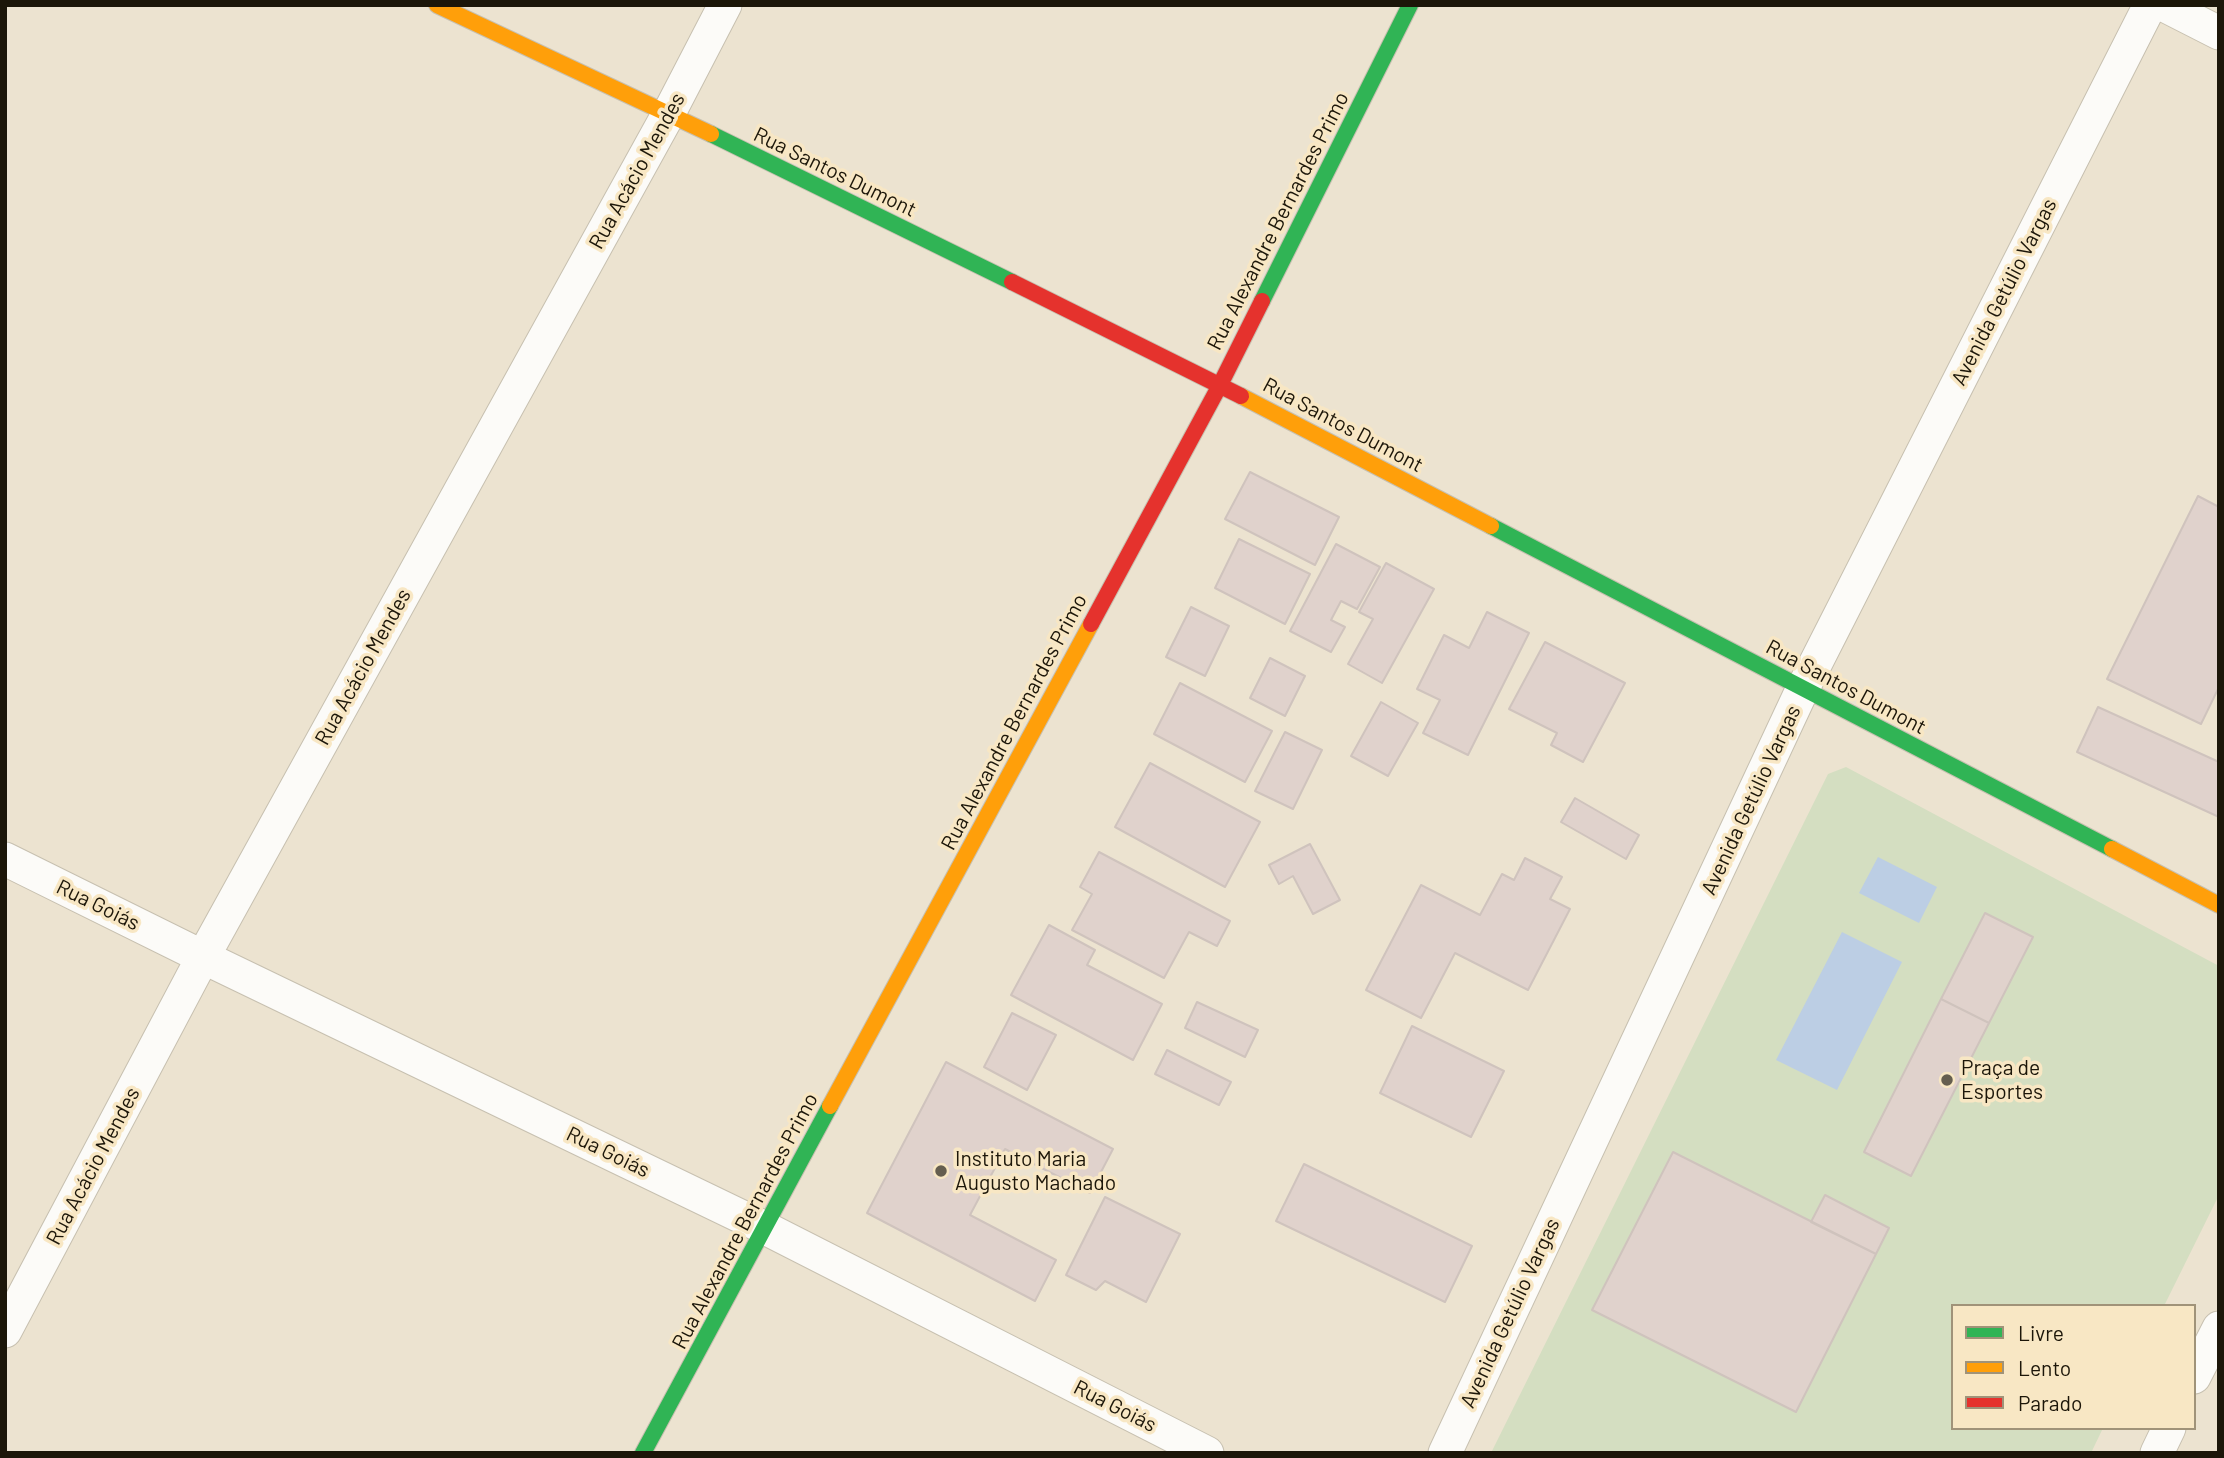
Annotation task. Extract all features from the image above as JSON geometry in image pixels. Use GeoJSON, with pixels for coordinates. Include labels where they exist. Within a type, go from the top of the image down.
{"type":"FeatureCollection","features":[{"type":"Feature","properties":{"kind":"street","name":"Rua Santos Dumont"},"geometry":{"type":"LineString","coordinates":[[437,5],[669,113],[1220,385],[2219,905]]}},
{"type":"Feature","properties":{"kind":"street","name":"Rua Acácio Mendes"},"geometry":{"type":"LineString","coordinates":[[5,1331],[203,957],[669,113],[725,5]]}},
{"type":"Feature","properties":{"kind":"street","name":"Rua Alexandre Bernardes Primo"},"geometry":{"type":"LineString","coordinates":[[643,1453],[1220,385],[1410,5]]}},
{"type":"Feature","properties":{"kind":"street","name":"Avenida Getúlio Vargas"},"geometry":{"type":"LineString","coordinates":[[1445,1453],[1803,688],[2150,5]]}},
{"type":"Feature","properties":{"kind":"street"},"geometry":{"type":"LineString","coordinates":[[2164,5],[2219,33]]}},
{"type":"Feature","properties":{"kind":"street","name":"Rua Goiás"},"geometry":{"type":"LineString","coordinates":[[5,859],[765,1228],[1207,1453]]}},
{"type":"Feature","properties":{"kind":"street"},"geometry":{"type":"LineString","coordinates":[[2196,1373],[2219,1328]]}},
{"type":"Feature","properties":{"kind":"street"},"geometry":{"type":"LineString","coordinates":[[2157,1453],[2168,1430]]}},
{"type":"Feature","properties":{"kind":"green space","name":"Praça de Esportes"},"geometry":{"type":"Polygon","coordinates":[[[1846,767],[2219,966],[2219,1195],[2165,1304],[1951,1304],[1951,1430],[2102,1430],[2091,1453],[1491,1453],[1828,774],[1846,767]]]}},
{"type":"Feature","properties":{"kind":"water"},"geometry":{"type":"Polygon","coordinates":[[[1878,857],[1937,887],[1919,923],[1859,893],[1878,857]]]}},
{"type":"Feature","properties":{"kind":"water"},"geometry":{"type":"Polygon","coordinates":[[[1842,932],[1902,962],[1837,1090],[1776,1060],[1842,932]]]}},
{"type":"Feature","properties":{"kind":"building"},"geometry":{"type":"Polygon","coordinates":[[[1250,472],[1339,517],[1315,565],[1225,519],[1250,472]]]}},
{"type":"Feature","properties":{"kind":"building"},"geometry":{"type":"Polygon","coordinates":[[[2198,496],[2219,507],[2219,687],[2201,724],[2107,679],[2198,496]]]}},
{"type":"Feature","properties":{"kind":"building"},"geometry":{"type":"Polygon","coordinates":[[[1239,539],[1310,574],[1285,624],[1215,588],[1239,539]]]}},
{"type":"Feature","properties":{"kind":"building"},"geometry":{"type":"Polygon","coordinates":[[[1336,544],[1380,567],[1357,609],[1341,601],[1331,620],[1345,627],[1331,652],[1290,631],[1336,544]]]}},
{"type":"Feature","properties":{"kind":"building"},"geometry":{"type":"Polygon","coordinates":[[[1386,563],[1434,589],[1382,683],[1348,664],[1373,619],[1359,612],[1386,563]]]}},
{"type":"Feature","properties":{"kind":"building"},"geometry":{"type":"Polygon","coordinates":[[[1191,607],[1229,626],[1205,676],[1166,657],[1191,607]]]}},
{"type":"Feature","properties":{"kind":"building"},"geometry":{"type":"Polygon","coordinates":[[[1487,612],[1529,633],[1468,755],[1423,733],[1440,700],[1417,689],[1444,635],[1469,648],[1487,612]]]}},
{"type":"Feature","properties":{"kind":"building"},"geometry":{"type":"Polygon","coordinates":[[[1545,642],[1625,683],[1583,762],[1551,745],[1557,733],[1509,709],[1545,642]]]}},
{"type":"Feature","properties":{"kind":"building"},"geometry":{"type":"Polygon","coordinates":[[[1270,658],[1305,676],[1285,716],[1250,698],[1270,658]]]}},
{"type":"Feature","properties":{"kind":"building"},"geometry":{"type":"Polygon","coordinates":[[[1180,683],[1272,731],[1245,782],[1154,734],[1180,683]]]}},
{"type":"Feature","properties":{"kind":"building"},"geometry":{"type":"Polygon","coordinates":[[[1381,702],[1418,723],[1388,776],[1351,756],[1381,702]]]}},
{"type":"Feature","properties":{"kind":"building"},"geometry":{"type":"Polygon","coordinates":[[[2098,707],[2219,762],[2219,817],[2077,752],[2098,707]]]}},
{"type":"Feature","properties":{"kind":"building"},"geometry":{"type":"Polygon","coordinates":[[[1285,732],[1322,750],[1293,809],[1255,791],[1285,732]]]}},
{"type":"Feature","properties":{"kind":"building"},"geometry":{"type":"Polygon","coordinates":[[[1150,763],[1260,822],[1225,887],[1115,827],[1150,763]]]}},
{"type":"Feature","properties":{"kind":"building"},"geometry":{"type":"Polygon","coordinates":[[[1575,798],[1639,835],[1626,859],[1561,822],[1575,798]]]}},
{"type":"Feature","properties":{"kind":"building"},"geometry":{"type":"Polygon","coordinates":[[[1310,844],[1340,900],[1313,914],[1293,876],[1279,884],[1269,865],[1310,844]]]}},
{"type":"Feature","properties":{"kind":"building"},"geometry":{"type":"Polygon","coordinates":[[[1099,852],[1230,921],[1217,946],[1189,932],[1164,978],[1072,930],[1092,894],[1080,887],[1099,852]]]}},
{"type":"Feature","properties":{"kind":"building"},"geometry":{"type":"Polygon","coordinates":[[[1525,858],[1562,877],[1550,899],[1570,909],[1528,990],[1455,953],[1421,1018],[1366,990],[1421,885],[1480,915],[1502,874],[1514,880],[1525,858]]]}},
{"type":"Feature","properties":{"kind":"building"},"geometry":{"type":"Polygon","coordinates":[[[1985,913],[2033,937],[1989,1023],[1941,999],[1985,913]]]}},
{"type":"Feature","properties":{"kind":"building"},"geometry":{"type":"Polygon","coordinates":[[[1049,925],[1095,950],[1087,965],[1162,1004],[1133,1060],[1011,995],[1049,925]]]}},
{"type":"Feature","properties":{"kind":"building"},"geometry":{"type":"Polygon","coordinates":[[[1941,999],[1989,1023],[1911,1176],[1864,1152],[1941,999]]]}},
{"type":"Feature","properties":{"kind":"building"},"geometry":{"type":"Polygon","coordinates":[[[1197,1002],[1258,1030],[1245,1057],[1185,1028],[1197,1002]]]}},
{"type":"Feature","properties":{"kind":"building"},"geometry":{"type":"Polygon","coordinates":[[[1012,1013],[1056,1035],[1027,1090],[984,1067],[1012,1013]]]}},
{"type":"Feature","properties":{"kind":"building"},"geometry":{"type":"Polygon","coordinates":[[[1412,1026],[1504,1071],[1471,1137],[1380,1093],[1412,1026]]]}},
{"type":"Feature","properties":{"kind":"building"},"geometry":{"type":"Polygon","coordinates":[[[1167,1050],[1231,1082],[1219,1105],[1155,1074],[1167,1050]]]}},
{"type":"Feature","properties":{"kind":"building","name":"Instituto Maria Augusto Machado"},"geometry":{"type":"Polygon","coordinates":[[[946,1062],[1113,1149],[1090,1193],[1005,1149],[970,1215],[1056,1260],[1035,1301],[867,1213],[946,1062]]]}},
{"type":"Feature","properties":{"kind":"building"},"geometry":{"type":"Polygon","coordinates":[[[1673,1152],[1876,1254],[1796,1412],[1592,1310],[1673,1152]]]}},
{"type":"Feature","properties":{"kind":"building"},"geometry":{"type":"Polygon","coordinates":[[[1304,1164],[1472,1246],[1445,1302],[1276,1221],[1304,1164]]]}},
{"type":"Feature","properties":{"kind":"building"},"geometry":{"type":"Polygon","coordinates":[[[1825,1195],[1889,1228],[1876,1254],[1811,1222],[1825,1195]]]}},
{"type":"Feature","properties":{"kind":"building"},"geometry":{"type":"Polygon","coordinates":[[[1105,1197],[1180,1234],[1146,1302],[1105,1281],[1096,1290],[1066,1275],[1105,1197]]]}},
{"type":"Feature","properties":{"kind":"traffic: fast"},"geometry":{"type":"LineString","coordinates":[[1262,301],[1410,5]]}},
{"type":"Feature","properties":{"kind":"traffic: fast"},"geometry":{"type":"LineString","coordinates":[[711,134],[1012,282]]}},
{"type":"Feature","properties":{"kind":"traffic: fast"},"geometry":{"type":"LineString","coordinates":[[1491,526],[2112,849]]}},
{"type":"Feature","properties":{"kind":"traffic: fast"},"geometry":{"type":"LineString","coordinates":[[643,1453],[830,1106]]}},
{"type":"Feature","properties":{"kind":"traffic: slow"},"geometry":{"type":"LineString","coordinates":[[437,5],[711,134]]}},
{"type":"Feature","properties":{"kind":"traffic: slow"},"geometry":{"type":"LineString","coordinates":[[1241,396],[1491,526]]}},
{"type":"Feature","properties":{"kind":"traffic: slow"},"geometry":{"type":"LineString","coordinates":[[830,1106],[1091,624]]}},
{"type":"Feature","properties":{"kind":"traffic: slow"},"geometry":{"type":"LineString","coordinates":[[2112,849],[2219,905]]}},
{"type":"Feature","properties":{"kind":"traffic: jam"},"geometry":{"type":"LineString","coordinates":[[1012,282],[1241,396]]}},
{"type":"Feature","properties":{"kind":"traffic: jam"},"geometry":{"type":"LineString","coordinates":[[1091,624],[1220,385],[1262,301]]}},
{"type":"Feature","properties":{"kind":"place","name":"Praça de Esportes"},"geometry":{"type":"Point","coordinates":[1947,1080]}},
{"type":"Feature","properties":{"kind":"place","name":"Instituto Maria Augusto Machado"},"geometry":{"type":"Point","coordinates":[941,1171]}}]}
